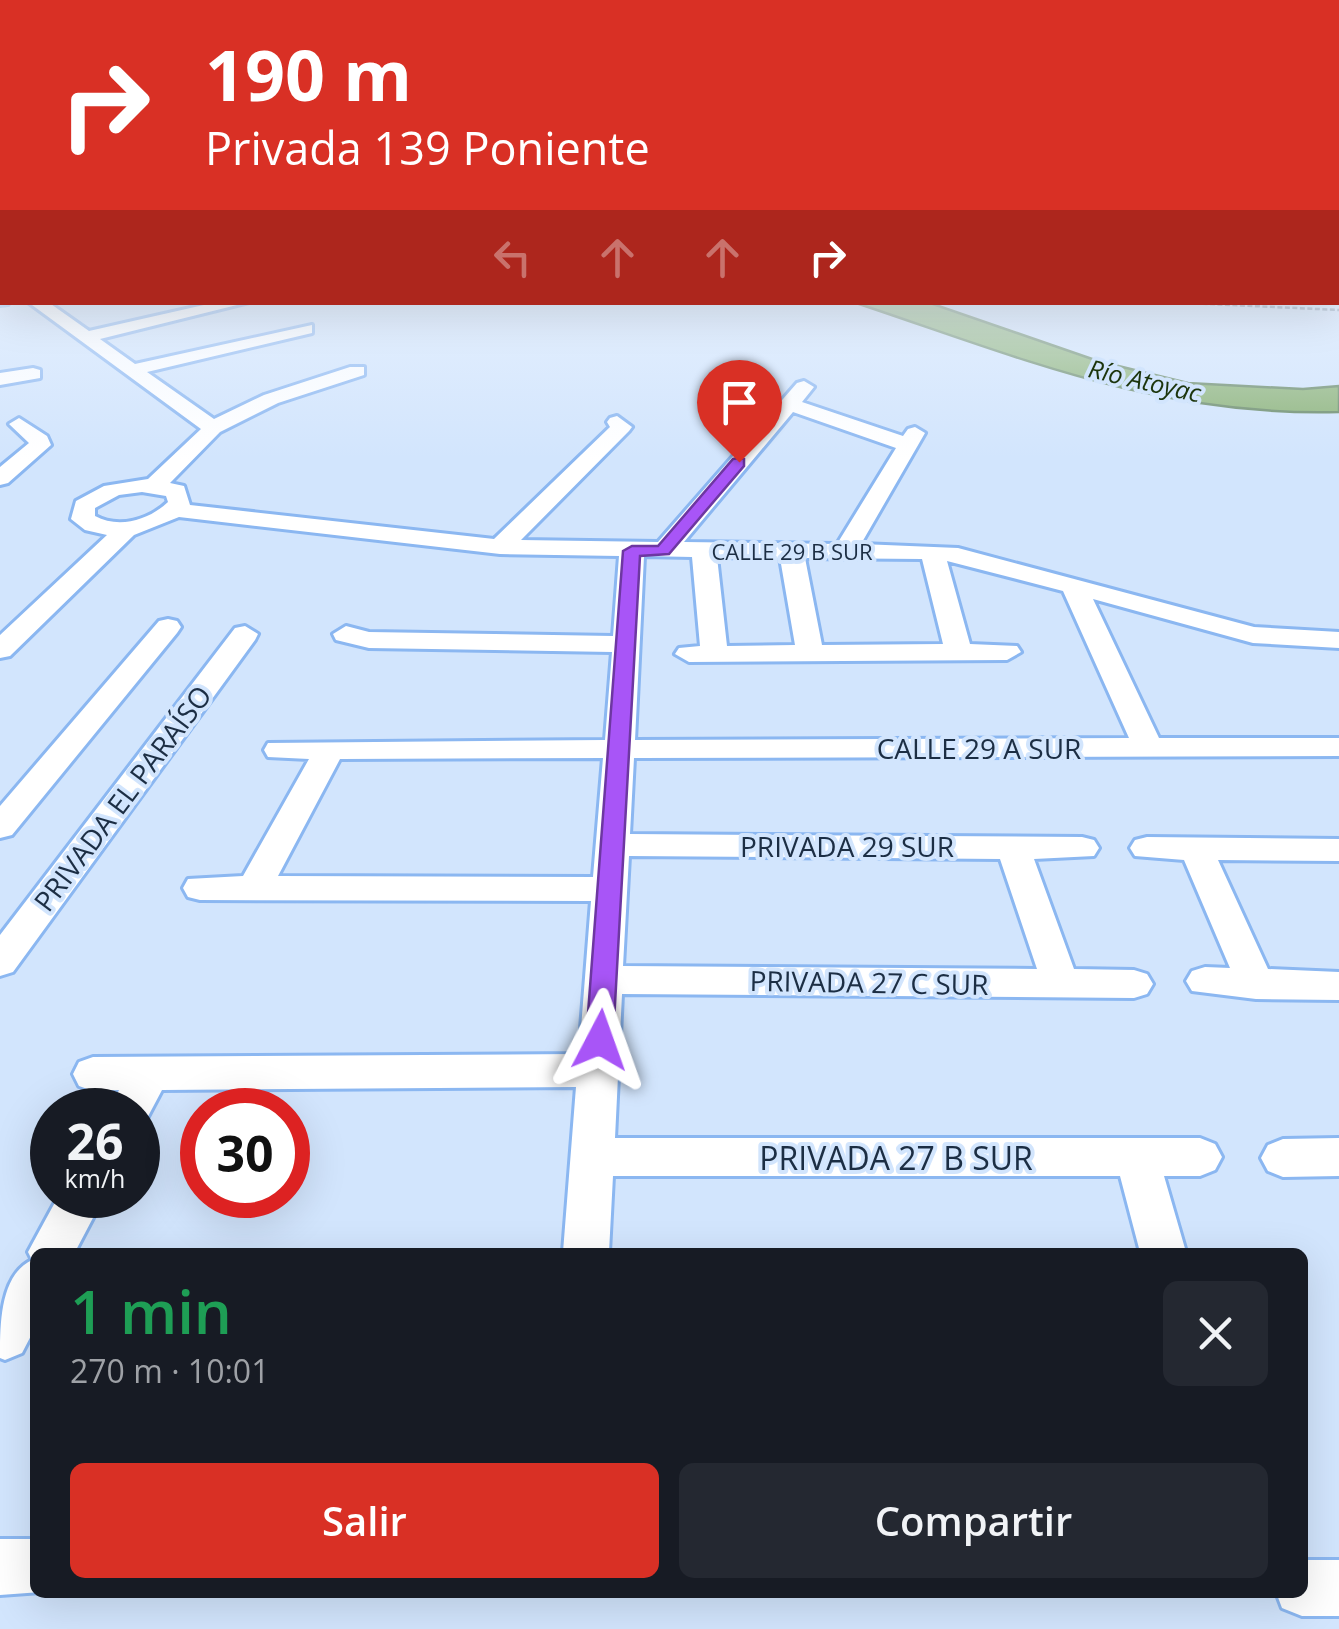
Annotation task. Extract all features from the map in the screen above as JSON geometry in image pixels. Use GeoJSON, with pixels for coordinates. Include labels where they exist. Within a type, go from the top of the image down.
{"type":"FeatureCollection","features":[{"type":"Feature","properties":{"kind":"street"},"geometry":{"type":"LineString","coordinates":[[44,307],[213,428]]}},
{"type":"Feature","properties":{"kind":"street"},"geometry":{"type":"LineString","coordinates":[[88,337],[219,307]]}},
{"type":"Feature","properties":{"kind":"street"},"geometry":{"type":"LineString","coordinates":[[133,370],[306,329]]}},
{"type":"Feature","properties":{"kind":"street"},"geometry":{"type":"LineString","coordinates":[[156,485],[213,428],[271,399],[356,371]]}},
{"type":"Feature","properties":{"kind":"street"},"geometry":{"type":"LineString","coordinates":[[0,379],[33,374]]}},
{"type":"Feature","properties":{"kind":"street"},"geometry":{"type":"LineString","coordinates":[[586,1248],[626,644],[648,551],[796,395],[912,438],[845,551]]}},
{"type":"Feature","properties":{"kind":"street"},"geometry":{"type":"LineString","coordinates":[[10,426],[50,420]]}},
{"type":"Feature","properties":{"kind":"street"},"geometry":{"type":"LineString","coordinates":[[500,548],[622,426],[618,422]]}},
{"type":"Feature","properties":{"kind":"street"},"geometry":{"type":"LineString","coordinates":[[0,478],[40,445],[40,440],[10,426]]}},
{"type":"Feature","properties":{"kind":"street"},"geometry":{"type":"LineString","coordinates":[[156,485],[180,497],[175,510],[164,518],[128,528],[89,524],[82,513],[91,500],[128,486],[156,485]]}},
{"type":"Feature","properties":{"kind":"street","name":"CALLE 29 B SUR"},"geometry":{"type":"LineString","coordinates":[[175,510],[500,548],[932,552],[1253,636],[1339,640]]}},
{"type":"Feature","properties":{"kind":"street"},"geometry":{"type":"LineString","coordinates":[[2,639],[99,527]]}},
{"type":"Feature","properties":{"kind":"street"},"geometry":{"type":"LineString","coordinates":[[2,639],[128,528]]}},
{"type":"Feature","properties":{"kind":"street"},"geometry":{"type":"LineString","coordinates":[[704,551],[702,654],[1008,652]]}},
{"type":"Feature","properties":{"kind":"street"},"geometry":{"type":"LineString","coordinates":[[791,551],[810,653]]}},
{"type":"Feature","properties":{"kind":"street"},"geometry":{"type":"LineString","coordinates":[[932,552],[959,652]]}},
{"type":"Feature","properties":{"kind":"street"},"geometry":{"type":"LineString","coordinates":[[1074,588],[1148,747]]}},
{"type":"Feature","properties":{"kind":"street"},"geometry":{"type":"LineString","coordinates":[[0,827],[168,627]]}},
{"type":"Feature","properties":{"kind":"street","name":"PRIVADA EL PARAÍSO"},"geometry":{"type":"LineString","coordinates":[[0,962],[245,634]]}},
{"type":"Feature","properties":{"kind":"street"},"geometry":{"type":"LineString","coordinates":[[346,634],[369,640],[626,644]]}},
{"type":"Feature","properties":{"kind":"street","name":"CALLE 29 A SUR"},"geometry":{"type":"LineString","coordinates":[[619,750],[1339,747]]}},
{"type":"Feature","properties":{"kind":"street"},"geometry":{"type":"LineString","coordinates":[[280,750],[619,750]]}},
{"type":"Feature","properties":{"kind":"street"},"geometry":{"type":"LineString","coordinates":[[254,888],[330,750]]}},
{"type":"Feature","properties":{"kind":"street","name":"PRIVADA 29 SUR"},"geometry":{"type":"LineString","coordinates":[[612,844],[1082,848]]}},
{"type":"Feature","properties":{"kind":"street"},"geometry":{"type":"LineString","coordinates":[[1014,848],[1061,984]]}},
{"type":"Feature","properties":{"kind":"street"},"geometry":{"type":"LineString","coordinates":[[1147,848],[1339,850]]}},
{"type":"Feature","properties":{"kind":"street"},"geometry":{"type":"LineString","coordinates":[[1196,848],[1256,986]]}},
{"type":"Feature","properties":{"kind":"street"},"geometry":{"type":"LineString","coordinates":[[200,888],[609,890]]}},
{"type":"Feature","properties":{"kind":"street","name":"PRIVADA 27 C SUR"},"geometry":{"type":"LineString","coordinates":[[604,980],[1134,984]]}},
{"type":"Feature","properties":{"kind":"street"},"geometry":{"type":"LineString","coordinates":[[1206,980],[1256,986],[1339,986]]}},
{"type":"Feature","properties":{"kind":"street"},"geometry":{"type":"LineString","coordinates":[[94,1074],[598,1070]]}},
{"type":"Feature","properties":{"kind":"street"},"geometry":{"type":"LineString","coordinates":[[142,1088],[150,1074]]}},
{"type":"Feature","properties":{"kind":"street","name":"PRIVADA 27 B SUR"},"geometry":{"type":"LineString","coordinates":[[592,1156],[1200,1157]]}},
{"type":"Feature","properties":{"kind":"street"},"geometry":{"type":"LineString","coordinates":[[1138,1157],[1162,1248]]}},
{"type":"Feature","properties":{"kind":"street"},"geometry":{"type":"LineString","coordinates":[[1284,1158],[1339,1158]]}},
{"type":"Feature","properties":{"kind":"street"},"geometry":{"type":"LineString","coordinates":[[53,1248],[70,1218]]}},
{"type":"Feature","properties":{"kind":"street"},"geometry":{"type":"LineString","coordinates":[[13,1336],[30,1294]]}},
{"type":"Feature","properties":{"kind":"street"},"geometry":{"type":"LineString","coordinates":[[0,1567],[30,1568]]}},
{"type":"Feature","properties":{"kind":"street"},"geometry":{"type":"LineString","coordinates":[[1308,1588],[1339,1588]]}},
{"type":"Feature","properties":{"kind":"path"},"geometry":{"type":"LineString","coordinates":[[1274,307],[1339,310]]}},
{"type":"Feature","properties":{"kind":"water","name":"Río Atoyac"},"geometry":{"type":"Polygon","coordinates":[[[868,307],[942,307],[1098,361],[1188,383],[1303,389],[1339,386],[1339,412],[1211,405],[1092,380],[868,307]]]}},
{"type":"Feature","properties":{"kind":"route"},"geometry":{"type":"LineString","coordinates":[[600,1040],[632,551],[663,551],[739,462]]}}]}
